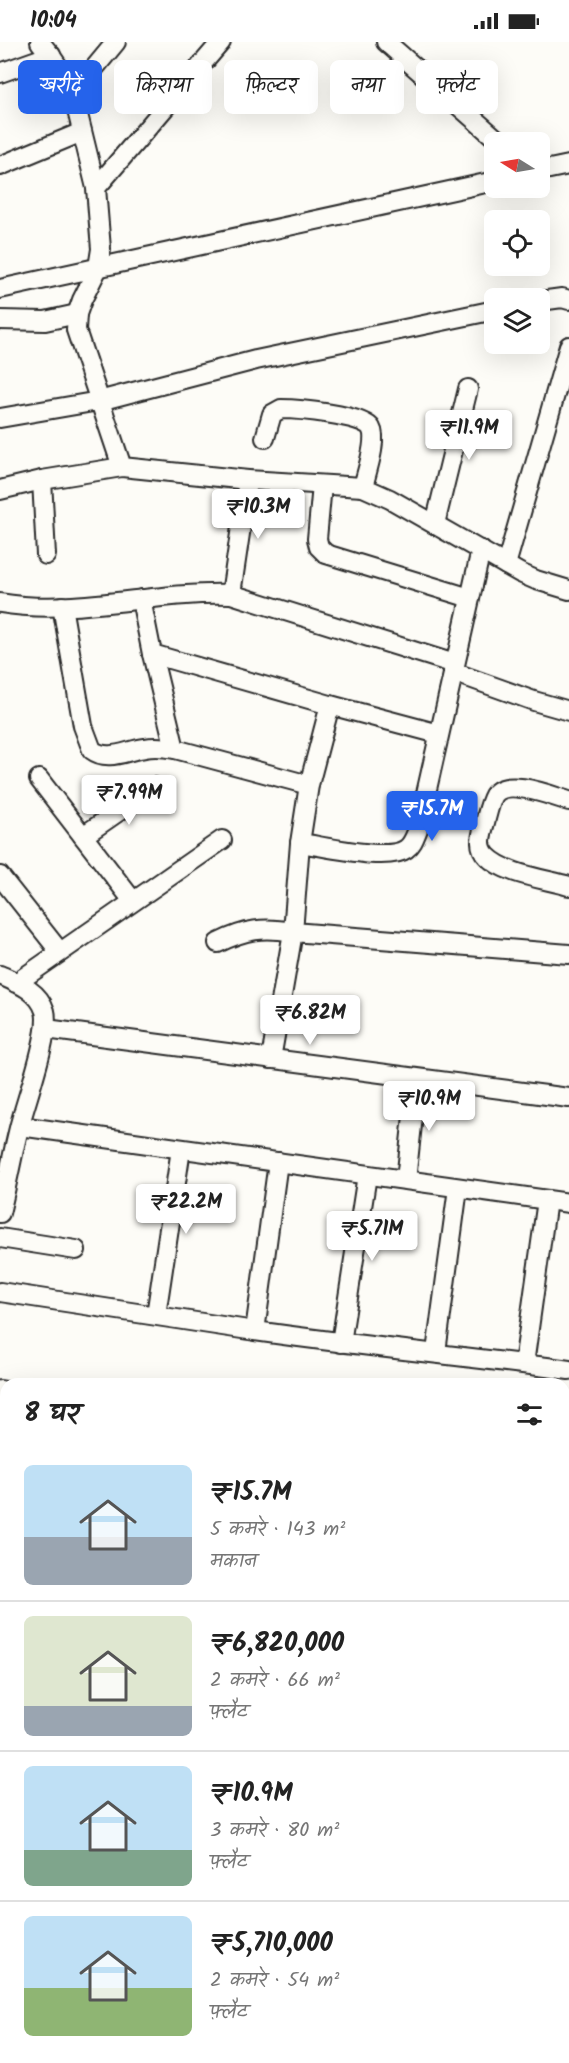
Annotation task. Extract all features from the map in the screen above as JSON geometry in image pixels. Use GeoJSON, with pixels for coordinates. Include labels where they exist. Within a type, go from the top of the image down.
{"type":"FeatureCollection","features":[{"type":"Feature","properties":{"kind":"street"},"geometry":{"type":"LineString","coordinates":[[101,60],[116,42]]}},
{"type":"Feature","properties":{"kind":"street"},"geometry":{"type":"LineString","coordinates":[[96,188],[221,42]]}},
{"type":"Feature","properties":{"kind":"street"},"geometry":{"type":"LineString","coordinates":[[386,42],[489,132]]}},
{"type":"Feature","properties":{"kind":"street"},"geometry":{"type":"LineString","coordinates":[[0,73],[46,48]]}},
{"type":"Feature","properties":{"kind":"street"},"geometry":{"type":"LineString","coordinates":[[78,114],[96,188],[101,249],[98,268],[77,314],[76,330],[122,467]]}},
{"type":"Feature","properties":{"kind":"street"},"geometry":{"type":"LineString","coordinates":[[0,166],[82,132]]}},
{"type":"Feature","properties":{"kind":"street"},"geometry":{"type":"LineString","coordinates":[[550,169],[569,165]]}},
{"type":"Feature","properties":{"kind":"street"},"geometry":{"type":"LineString","coordinates":[[0,289],[484,183]]}},
{"type":"Feature","properties":{"kind":"street"},"geometry":{"type":"LineString","coordinates":[[550,300],[562,298],[569,300]]}},
{"type":"Feature","properties":{"kind":"street"},"geometry":{"type":"LineString","coordinates":[[0,418],[99,401],[256,360],[484,312]]}},
{"type":"Feature","properties":{"kind":"street"},"geometry":{"type":"LineString","coordinates":[[0,320],[45,321],[77,314]]}},
{"type":"Feature","properties":{"kind":"street"},"geometry":{"type":"LineString","coordinates":[[506,565],[569,346]]}},
{"type":"Feature","properties":{"kind":"street"},"geometry":{"type":"LineString","coordinates":[[435,524],[468,389]]}},
{"type":"Feature","properties":{"kind":"street"},"geometry":{"type":"LineString","coordinates":[[265,438],[272,414],[281,409],[353,418],[368,424],[372,428],[373,443],[363,487]]}},
{"type":"Feature","properties":{"kind":"street"},"geometry":{"type":"LineString","coordinates":[[0,490],[42,480],[122,467],[248,480],[363,487],[390,499],[536,580],[569,590]]}},
{"type":"Feature","properties":{"kind":"street"},"geometry":{"type":"LineString","coordinates":[[42,480],[46,555]]}},
{"type":"Feature","properties":{"kind":"street"},"geometry":{"type":"LineString","coordinates":[[231,594],[248,480]]}},
{"type":"Feature","properties":{"kind":"street"},"geometry":{"type":"LineString","coordinates":[[322,485],[316,539],[319,547],[326,554],[470,598]]}},
{"type":"Feature","properties":{"kind":"street"},"geometry":{"type":"LineString","coordinates":[[300,843],[374,854],[390,854],[408,848],[413,842],[418,829],[482,550]]}},
{"type":"Feature","properties":{"kind":"street"},"geometry":{"type":"LineString","coordinates":[[0,603],[24,606],[62,606],[199,594],[231,594],[454,668],[534,701],[569,711]]}},
{"type":"Feature","properties":{"kind":"street"},"geometry":{"type":"LineString","coordinates":[[141,599],[175,749]]}},
{"type":"Feature","properties":{"kind":"street"},"geometry":{"type":"LineString","coordinates":[[62,606],[83,726],[92,750],[104,756],[158,746],[309,784]]}},
{"type":"Feature","properties":{"kind":"street"},"geometry":{"type":"LineString","coordinates":[[152,654],[439,734]]}},
{"type":"Feature","properties":{"kind":"street"},"geometry":{"type":"LineString","coordinates":[[271,1059],[293,932],[300,843],[309,784],[330,705]]}},
{"type":"Feature","properties":{"kind":"street"},"geometry":{"type":"LineString","coordinates":[[39,778],[134,901]]}},
{"type":"Feature","properties":{"kind":"street"},"geometry":{"type":"LineString","coordinates":[[569,801],[509,786],[500,789],[495,793],[480,839],[481,849],[485,855],[507,869],[569,886]]}},
{"type":"Feature","properties":{"kind":"street"},"geometry":{"type":"LineString","coordinates":[[83,836],[154,787]]}},
{"type":"Feature","properties":{"kind":"street"},"geometry":{"type":"LineString","coordinates":[[8,979],[60,952],[222,840]]}},
{"type":"Feature","properties":{"kind":"street"},"geometry":{"type":"LineString","coordinates":[[0,876],[60,952]]}},
{"type":"Feature","properties":{"kind":"street"},"geometry":{"type":"LineString","coordinates":[[218,943],[232,936],[260,928],[569,954]]}},
{"type":"Feature","properties":{"kind":"street"},"geometry":{"type":"LineString","coordinates":[[0,1209],[46,1029],[46,1013],[40,1001],[32,992],[8,979]]}},
{"type":"Feature","properties":{"kind":"street"},"geometry":{"type":"LineString","coordinates":[[46,1029],[569,1098]]}},
{"type":"Feature","properties":{"kind":"street"},"geometry":{"type":"LineString","coordinates":[[406,1180],[417,1079]]}},
{"type":"Feature","properties":{"kind":"street"},"geometry":{"type":"LineString","coordinates":[[20,1126],[569,1203]]}},
{"type":"Feature","properties":{"kind":"street"},"geometry":{"type":"LineString","coordinates":[[156,1316],[182,1149]]}},
{"type":"Feature","properties":{"kind":"street"},"geometry":{"type":"LineString","coordinates":[[255,1331],[278,1162]]}},
{"type":"Feature","properties":{"kind":"street"},"geometry":{"type":"LineString","coordinates":[[341,1343],[367,1175]]}},
{"type":"Feature","properties":{"kind":"street"},"geometry":{"type":"LineString","coordinates":[[436,1352],[458,1188]]}},
{"type":"Feature","properties":{"kind":"street"},"geometry":{"type":"LineString","coordinates":[[524,1364],[547,1200]]}},
{"type":"Feature","properties":{"kind":"street"},"geometry":{"type":"LineString","coordinates":[[0,1238],[76,1250]]}},
{"type":"Feature","properties":{"kind":"street"},"geometry":{"type":"LineString","coordinates":[[0,1292],[341,1343],[436,1352],[569,1370]]}}]}
